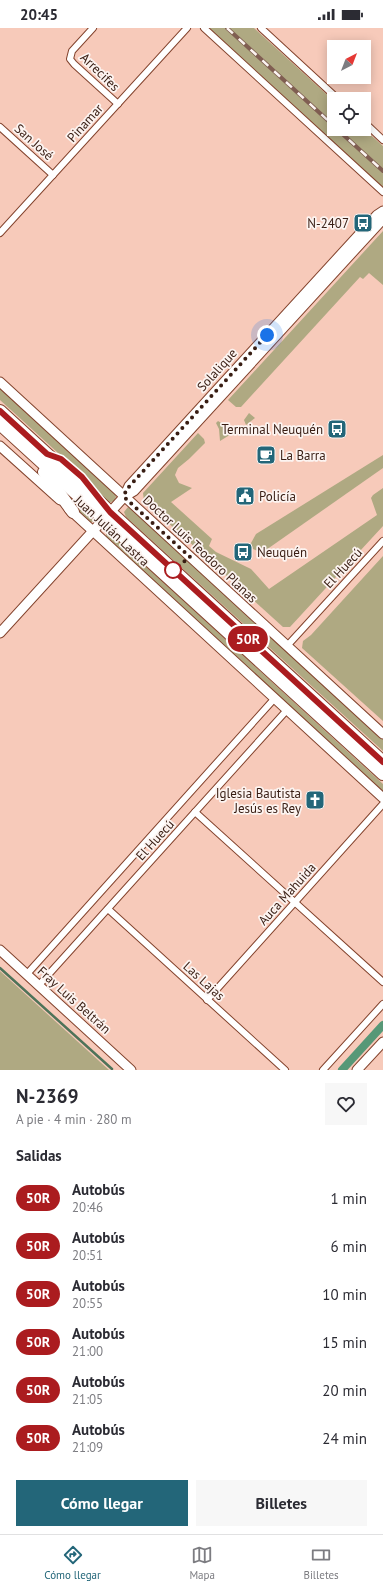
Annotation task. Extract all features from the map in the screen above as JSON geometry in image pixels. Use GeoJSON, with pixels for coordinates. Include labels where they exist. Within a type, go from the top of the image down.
{"type":"FeatureCollection","features":[{"type":"Feature","properties":{"kind":"highway"},"geometry":{"type":"LineString","coordinates":[[0,411],[107,516],[383,774]]}},
{"type":"Feature","properties":{"kind":"highway"},"geometry":{"type":"LineString","coordinates":[[0,424],[107,516],[383,762]]}},
{"type":"Feature","properties":{"kind":"highway"},"geometry":{"type":"LineString","coordinates":[[19,441],[50,479],[72,512]]}},
{"type":"Feature","properties":{"kind":"street","name":"Arrecifes"},"geometry":{"type":"LineString","coordinates":[[93,28],[74,49],[70,56],[74,64],[118,104]]}},
{"type":"Feature","properties":{"kind":"street"},"geometry":{"type":"LineString","coordinates":[[204,28],[383,192]]}},
{"type":"Feature","properties":{"kind":"street"},"geometry":{"type":"LineString","coordinates":[[261,28],[330,92]]}},
{"type":"Feature","properties":{"kind":"street","name":"Pinamar"},"geometry":{"type":"LineString","coordinates":[[0,233],[118,104],[184,29]]}},
{"type":"Feature","properties":{"kind":"street","name":"San José"},"geometry":{"type":"LineString","coordinates":[[0,127],[53,174]]}},
{"type":"Feature","properties":{"kind":"street"},"geometry":{"type":"LineString","coordinates":[[371,129],[383,140]]}},
{"type":"Feature","properties":{"kind":"street","name":"Solalique"},"geometry":{"type":"LineString","coordinates":[[124,497],[129,486],[377,215],[383,211]]}},
{"type":"Feature","properties":{"kind":"street","name":"Solalique"},"geometry":{"type":"LineString","coordinates":[[0,634],[124,497],[134,491],[383,219]]}},
{"type":"Feature","properties":{"kind":"street","name":"Doctor Luis Teodoro Planas"},"geometry":{"type":"LineString","coordinates":[[0,382],[383,734]]}},
{"type":"Feature","properties":{"kind":"street","name":"Juan Julián Lastra"},"geometry":{"type":"LineString","coordinates":[[0,446],[383,798]]}},
{"type":"Feature","properties":{"kind":"street","name":"El Huecú"},"geometry":{"type":"LineString","coordinates":[[287,646],[383,541]]}},
{"type":"Feature","properties":{"kind":"street","name":"El Huecú"},"geometry":{"type":"LineString","coordinates":[[27,974],[275,698]]}},
{"type":"Feature","properties":{"kind":"street","name":"El Huecú"},"geometry":{"type":"LineString","coordinates":[[39,985],[287,710]]}},
{"type":"Feature","properties":{"kind":"street","name":"Auca Mahuida"},"geometry":{"type":"LineString","coordinates":[[207,1000],[383,804]]}},
{"type":"Feature","properties":{"kind":"street"},"geometry":{"type":"LineString","coordinates":[[195,812],[383,982]]}},
{"type":"Feature","properties":{"kind":"street","name":"Las Lajas"},"geometry":{"type":"LineString","coordinates":[[108,909],[285,1070]]}},
{"type":"Feature","properties":{"kind":"street","name":"Fray Luis Beltrán"},"geometry":{"type":"LineString","coordinates":[[0,950],[131,1070]]}},
{"type":"Feature","properties":{"kind":"street"},"geometry":{"type":"LineString","coordinates":[[323,1070],[383,1004]]}},
{"type":"Feature","properties":{"kind":"street"},"geometry":{"type":"LineString","coordinates":[[357,1070],[383,1042]]}},
{"type":"Feature","properties":{"kind":"shaded area"},"geometry":{"type":"Polygon","coordinates":[[[208,28],[254,28],[327,95],[327,136],[371,135],[383,146],[383,188],[208,28]]]}},
{"type":"Feature","properties":{"kind":"shaded area"},"geometry":{"type":"Polygon","coordinates":[[[383,231],[383,285],[369,273],[363,279],[360,277],[241,407],[236,407],[228,400],[383,231]]]}},
{"type":"Feature","properties":{"kind":"shaded area"},"geometry":{"type":"Polygon","coordinates":[[[0,388],[115,493],[116,497],[114,501],[108,503],[94,492],[93,485],[0,400],[0,388]]]}},
{"type":"Feature","properties":{"kind":"shaded area"},"geometry":{"type":"Polygon","coordinates":[[[249,413],[255,418],[246,425],[244,420],[249,413]]]}},
{"type":"Feature","properties":{"kind":"shaded area"},"geometry":{"type":"Polygon","coordinates":[[[218,421],[236,431],[220,441],[219,429],[216,423],[218,421]]]}},
{"type":"Feature","properties":{"kind":"shaded area"},"geometry":{"type":"Polygon","coordinates":[[[198,433],[204,439],[205,443],[178,468],[175,475],[179,483],[192,488],[171,502],[212,539],[209,546],[216,552],[251,569],[269,589],[377,515],[371,498],[383,488],[383,526],[290,627],[283,627],[144,501],[143,493],[198,433]]]}},
{"type":"Feature","properties":{"kind":"shaded area"},"geometry":{"type":"Polygon","coordinates":[[[383,455],[383,468],[266,550],[258,551],[253,549],[251,543],[256,534],[383,455]]]}},
{"type":"Feature","properties":{"kind":"shaded area"},"geometry":{"type":"Polygon","coordinates":[[[62,491],[93,519],[93,522],[90,522],[72,506],[62,491]]]}},
{"type":"Feature","properties":{"kind":"shaded area"},"geometry":{"type":"Polygon","coordinates":[[[128,507],[133,509],[383,739],[383,751],[126,517],[124,512],[128,507]]]}},
{"type":"Feature","properties":{"kind":"shaded area"},"geometry":{"type":"Polygon","coordinates":[[[109,532],[126,544],[127,549],[383,784],[383,793],[106,537],[106,534],[109,532]]]}},
{"type":"Feature","properties":{"kind":"shaded area"},"geometry":{"type":"Polygon","coordinates":[[[383,556],[383,721],[302,648],[303,641],[311,635],[383,556]]]}},
{"type":"Feature","properties":{"kind":"shaded area"},"geometry":{"type":"Polygon","coordinates":[[[0,971],[109,1070],[0,1070],[0,971]]]}},
{"type":"Feature","properties":{"kind":"waterway"},"geometry":{"type":"LineString","coordinates":[[0,968],[112,1069]]}},
{"type":"Feature","properties":{"kind":"waterway"},"geometry":{"type":"LineString","coordinates":[[342,1070],[383,1025]]}},
{"type":"Feature","properties":{"kind":"railway"},"geometry":{"type":"LineString","coordinates":[[227,28],[327,120]]}},
{"type":"Feature","properties":{"kind":"railway"},"geometry":{"type":"LineString","coordinates":[[345,136],[383,171]]}},
{"type":"Feature","properties":{"kind":"bus line","name":"50R"},"geometry":{"type":"LineString","coordinates":[[0,411],[47,454],[64,461],[84,480],[110,512],[383,762]]}},
{"type":"Feature","properties":{"kind":"place","name":"N-2407"},"geometry":{"type":"Point","coordinates":[363,223]}},
{"type":"Feature","properties":{"kind":"place","name":"Terminal Neuquén"},"geometry":{"type":"Point","coordinates":[337,429]}},
{"type":"Feature","properties":{"kind":"place","name":"La Barra"},"geometry":{"type":"Point","coordinates":[266,455]}},
{"type":"Feature","properties":{"kind":"place","name":"Policía"},"geometry":{"type":"Point","coordinates":[245,496]}},
{"type":"Feature","properties":{"kind":"place","name":"Neuquén"},"geometry":{"type":"Point","coordinates":[243,552]}},
{"type":"Feature","properties":{"kind":"place","name":"Iglesia Bautista Jesús es Rey"},"geometry":{"type":"Point","coordinates":[315,800]}},
{"type":"Feature","properties":{"kind":"route"},"geometry":{"type":"LineString","coordinates":[[173,570],[190,557],[124,497],[126,490],[267,335]]}}]}
